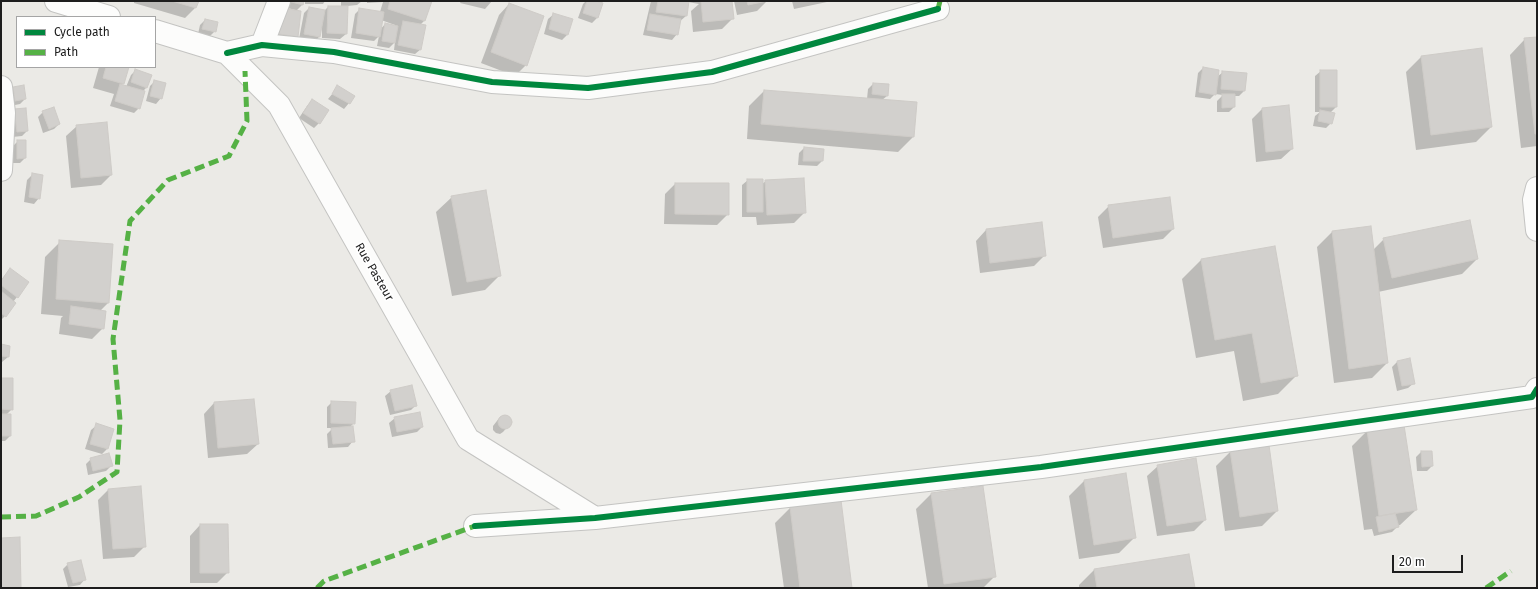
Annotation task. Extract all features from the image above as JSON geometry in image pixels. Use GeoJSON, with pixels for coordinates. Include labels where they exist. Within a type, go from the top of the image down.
{"type":"FeatureCollection","features":[{"type":"Feature","properties":{"kind":"street"},"geometry":{"type":"LineString","coordinates":[[56,1],[106,16]]}},
{"type":"Feature","properties":{"kind":"street"},"geometry":{"type":"LineString","coordinates":[[262,45],[279,1]]}},
{"type":"Feature","properties":{"kind":"street"},"geometry":{"type":"LineString","coordinates":[[228,53],[262,45],[334,52],[492,82],[588,88],[712,72],[938,9]]}},
{"type":"Feature","properties":{"kind":"street","name":"Rue Pasteur"},"geometry":{"type":"LineString","coordinates":[[156,31],[228,53],[279,105],[468,438],[595,518]]}},
{"type":"Feature","properties":{"kind":"street"},"geometry":{"type":"LineString","coordinates":[[1,87],[4,113],[1,170]]}},
{"type":"Feature","properties":{"kind":"street"},"geometry":{"type":"LineString","coordinates":[[1537,188],[1534,200],[1537,230]]}},
{"type":"Feature","properties":{"kind":"street"},"geometry":{"type":"LineString","coordinates":[[475,526],[595,518],[1041,467],[1532,397],[1537,390]]}},
{"type":"Feature","properties":{"kind":"building"},"geometry":{"type":"Polygon","coordinates":[[[172,1],[199,1],[196,8],[172,1]]]}},
{"type":"Feature","properties":{"kind":"building"},"geometry":{"type":"Polygon","coordinates":[[[288,1],[304,1],[303,5],[288,1]]]}},
{"type":"Feature","properties":{"kind":"building"},"geometry":{"type":"Polygon","coordinates":[[[390,1],[432,1],[425,21],[388,9],[390,1]]]}},
{"type":"Feature","properties":{"kind":"building"},"geometry":{"type":"Polygon","coordinates":[[[587,1],[603,3],[598,18],[583,13],[587,1]]]}},
{"type":"Feature","properties":{"kind":"building"},"geometry":{"type":"Polygon","coordinates":[[[658,1],[689,1],[687,16],[656,12],[658,1]]]}},
{"type":"Feature","properties":{"kind":"building"},"geometry":{"type":"Polygon","coordinates":[[[701,1],[732,1],[734,19],[703,22],[701,1]]]}},
{"type":"Feature","properties":{"kind":"building"},"geometry":{"type":"Polygon","coordinates":[[[747,1],[767,1],[748,5],[747,1]]]}},
{"type":"Feature","properties":{"kind":"building"},"geometry":{"type":"Polygon","coordinates":[[[509,3],[544,16],[527,66],[491,52],[509,3]]]}},
{"type":"Feature","properties":{"kind":"building"},"geometry":{"type":"Polygon","coordinates":[[[328,6],[348,6],[347,34],[327,33],[328,6]]]}},
{"type":"Feature","properties":{"kind":"building"},"geometry":{"type":"Polygon","coordinates":[[[309,7],[325,10],[320,37],[304,34],[309,7]]]}},
{"type":"Feature","properties":{"kind":"building"},"geometry":{"type":"Polygon","coordinates":[[[283,8],[301,11],[298,37],[279,34],[283,8]]]}},
{"type":"Feature","properties":{"kind":"building"},"geometry":{"type":"Polygon","coordinates":[[[359,8],[384,12],[380,37],[356,33],[359,8]]]}},
{"type":"Feature","properties":{"kind":"building"},"geometry":{"type":"Polygon","coordinates":[[[553,13],[573,19],[568,35],[549,29],[553,13]]]}},
{"type":"Feature","properties":{"kind":"building"},"geometry":{"type":"Polygon","coordinates":[[[650,14],[681,19],[678,35],[647,30],[650,14]]]}},
{"type":"Feature","properties":{"kind":"building"},"geometry":{"type":"Polygon","coordinates":[[[205,19],[218,22],[216,32],[202,29],[205,19]]]}},
{"type":"Feature","properties":{"kind":"building"},"geometry":{"type":"Polygon","coordinates":[[[403,21],[426,25],[421,50],[398,45],[403,21]]]}},
{"type":"Feature","properties":{"kind":"building"},"geometry":{"type":"Polygon","coordinates":[[[385,23],[398,26],[395,43],[382,41],[385,23]]]}},
{"type":"Feature","properties":{"kind":"building"},"geometry":{"type":"Polygon","coordinates":[[[1537,37],[1537,134],[1535,134],[1524,38],[1537,37]]]}},
{"type":"Feature","properties":{"kind":"building"},"geometry":{"type":"Polygon","coordinates":[[[1482,48],[1492,127],[1431,135],[1421,56],[1482,48]]]}},
{"type":"Feature","properties":{"kind":"building"},"geometry":{"type":"Polygon","coordinates":[[[1203,67],[1219,70],[1216,95],[1199,92],[1203,67]]]}},
{"type":"Feature","properties":{"kind":"building"},"geometry":{"type":"Polygon","coordinates":[[[106,68],[129,68],[124,84],[103,78],[106,68]]]}},
{"type":"Feature","properties":{"kind":"building"},"geometry":{"type":"Polygon","coordinates":[[[135,69],[152,75],[147,88],[131,82],[135,69]]]}},
{"type":"Feature","properties":{"kind":"building"},"geometry":{"type":"Polygon","coordinates":[[[1320,70],[1337,70],[1337,107],[1320,107],[1320,70]]]}},
{"type":"Feature","properties":{"kind":"building"},"geometry":{"type":"Polygon","coordinates":[[[1222,71],[1247,73],[1245,91],[1221,89],[1222,71]]]}},
{"type":"Feature","properties":{"kind":"building"},"geometry":{"type":"Polygon","coordinates":[[[154,80],[166,83],[162,99],[150,96],[154,80]]]}},
{"type":"Feature","properties":{"kind":"building"},"geometry":{"type":"Polygon","coordinates":[[[873,83],[889,84],[888,96],[872,94],[873,83]]]}},
{"type":"Feature","properties":{"kind":"building"},"geometry":{"type":"Polygon","coordinates":[[[120,84],[145,91],[140,109],[115,101],[120,84]]]}},
{"type":"Feature","properties":{"kind":"building"},"geometry":{"type":"Polygon","coordinates":[[[24,85],[26,99],[15,101],[13,87],[24,85]]]}},
{"type":"Feature","properties":{"kind":"building"},"geometry":{"type":"Polygon","coordinates":[[[337,85],[355,96],[350,104],[332,94],[337,85]]]}},
{"type":"Feature","properties":{"kind":"building"},"geometry":{"type":"Polygon","coordinates":[[[764,90],[917,102],[914,137],[761,124],[764,90]]]}},
{"type":"Feature","properties":{"kind":"building"},"geometry":{"type":"Polygon","coordinates":[[[1222,94],[1235,94],[1235,107],[1222,108],[1222,94]]]}},
{"type":"Feature","properties":{"kind":"building"},"geometry":{"type":"Polygon","coordinates":[[[312,99],[329,110],[320,124],[303,113],[312,99]]]}},
{"type":"Feature","properties":{"kind":"building"},"geometry":{"type":"Polygon","coordinates":[[[1289,105],[1293,149],[1266,152],[1262,108],[1289,105]]]}},
{"type":"Feature","properties":{"kind":"building"},"geometry":{"type":"Polygon","coordinates":[[[54,107],[60,124],[49,129],[42,111],[54,107]]]}},
{"type":"Feature","properties":{"kind":"building"},"geometry":{"type":"Polygon","coordinates":[[[26,108],[28,131],[17,132],[14,109],[26,108]]]}},
{"type":"Feature","properties":{"kind":"building"},"geometry":{"type":"Polygon","coordinates":[[[1320,110],[1335,113],[1332,124],[1318,121],[1320,110]]]}},
{"type":"Feature","properties":{"kind":"building"},"geometry":{"type":"Polygon","coordinates":[[[107,122],[112,175],[81,178],[76,125],[107,122]]]}},
{"type":"Feature","properties":{"kind":"building"},"geometry":{"type":"Polygon","coordinates":[[[17,140],[26,140],[26,158],[17,159],[17,140]]]}},
{"type":"Feature","properties":{"kind":"building"},"geometry":{"type":"Polygon","coordinates":[[[804,147],[824,149],[823,161],[803,161],[804,147]]]}},
{"type":"Feature","properties":{"kind":"building"},"geometry":{"type":"Polygon","coordinates":[[[32,173],[43,175],[40,199],[29,197],[32,173]]]}},
{"type":"Feature","properties":{"kind":"building"},"geometry":{"type":"Polygon","coordinates":[[[804,178],[806,213],[767,215],[765,180],[804,178]]]}},
{"type":"Feature","properties":{"kind":"building"},"geometry":{"type":"Polygon","coordinates":[[[747,179],[763,179],[763,212],[747,212],[747,179]]]}},
{"type":"Feature","properties":{"kind":"building"},"geometry":{"type":"Polygon","coordinates":[[[675,183],[729,183],[729,215],[675,214],[675,183]]]}},
{"type":"Feature","properties":{"kind":"building"},"geometry":{"type":"Polygon","coordinates":[[[486,190],[501,276],[467,282],[451,196],[486,190]]]}},
{"type":"Feature","properties":{"kind":"building"},"geometry":{"type":"Polygon","coordinates":[[[1170,197],[1174,229],[1113,238],[1108,205],[1170,197]]]}},
{"type":"Feature","properties":{"kind":"building"},"geometry":{"type":"Polygon","coordinates":[[[1470,220],[1478,259],[1392,278],[1383,238],[1470,220]]]}},
{"type":"Feature","properties":{"kind":"building"},"geometry":{"type":"Polygon","coordinates":[[[1042,222],[1046,256],[990,263],[986,229],[1042,222]]]}},
{"type":"Feature","properties":{"kind":"building"},"geometry":{"type":"Polygon","coordinates":[[[1371,226],[1388,363],[1349,369],[1332,231],[1371,226]]]}},
{"type":"Feature","properties":{"kind":"building"},"geometry":{"type":"Polygon","coordinates":[[[59,240],[113,244],[109,303],[56,299],[59,240]]]}},
{"type":"Feature","properties":{"kind":"building"},"geometry":{"type":"Polygon","coordinates":[[[1275,246],[1298,376],[1261,383],[1252,333],[1215,340],[1201,259],[1275,246]]]}},
{"type":"Feature","properties":{"kind":"building"},"geometry":{"type":"Polygon","coordinates":[[[10,268],[29,282],[18,298],[1,285],[1,281],[10,268]]]}},
{"type":"Feature","properties":{"kind":"building"},"geometry":{"type":"Polygon","coordinates":[[[1,291],[16,303],[6,317],[1,313],[1,291]]]}},
{"type":"Feature","properties":{"kind":"building"},"geometry":{"type":"Polygon","coordinates":[[[71,306],[106,311],[104,329],[69,324],[71,306]]]}},
{"type":"Feature","properties":{"kind":"building"},"geometry":{"type":"Polygon","coordinates":[[[1,344],[10,346],[9,357],[1,356],[1,344]]]}},
{"type":"Feature","properties":{"kind":"building"},"geometry":{"type":"Polygon","coordinates":[[[1410,358],[1415,384],[1402,386],[1397,361],[1410,358]]]}},
{"type":"Feature","properties":{"kind":"building"},"geometry":{"type":"Polygon","coordinates":[[[1,378],[13,378],[13,410],[1,409],[1,378]]]}},
{"type":"Feature","properties":{"kind":"building"},"geometry":{"type":"Polygon","coordinates":[[[412,385],[417,406],[395,411],[390,390],[412,385]]]}},
{"type":"Feature","properties":{"kind":"building"},"geometry":{"type":"Polygon","coordinates":[[[254,399],[259,444],[218,448],[214,402],[254,399]]]}},
{"type":"Feature","properties":{"kind":"building"},"geometry":{"type":"Polygon","coordinates":[[[331,401],[356,402],[355,424],[331,423],[331,401]]]}},
{"type":"Feature","properties":{"kind":"building"},"geometry":{"type":"Polygon","coordinates":[[[420,412],[423,427],[397,432],[394,417],[420,412]]]}},
{"type":"Feature","properties":{"kind":"building"},"geometry":{"type":"Polygon","coordinates":[[[1,414],[11,414],[11,436],[1,436],[1,414]]]}},
{"type":"Feature","properties":{"kind":"building"},"geometry":{"type":"Polygon","coordinates":[[[502,415],[508,415],[512,419],[512,425],[508,429],[502,429],[498,425],[498,419],[502,415]]]}},
{"type":"Feature","properties":{"kind":"building"},"geometry":{"type":"Polygon","coordinates":[[[96,423],[114,429],[108,449],[90,444],[96,423]]]}},
{"type":"Feature","properties":{"kind":"building"},"geometry":{"type":"Polygon","coordinates":[[[1404,425],[1417,510],[1379,516],[1367,430],[1404,425]]]}},
{"type":"Feature","properties":{"kind":"building"},"geometry":{"type":"Polygon","coordinates":[[[353,426],[355,442],[333,444],[331,428],[353,426]]]}},
{"type":"Feature","properties":{"kind":"building"},"geometry":{"type":"Polygon","coordinates":[[[1269,445],[1278,511],[1240,517],[1230,450],[1269,445]]]}},
{"type":"Feature","properties":{"kind":"building"},"geometry":{"type":"Polygon","coordinates":[[[1421,451],[1432,451],[1433,466],[1422,467],[1421,451]]]}},
{"type":"Feature","properties":{"kind":"building"},"geometry":{"type":"Polygon","coordinates":[[[109,453],[113,466],[93,471],[90,458],[109,453]]]}},
{"type":"Feature","properties":{"kind":"building"},"geometry":{"type":"Polygon","coordinates":[[[1196,458],[1206,520],[1167,526],[1157,465],[1196,458]]]}},
{"type":"Feature","properties":{"kind":"building"},"geometry":{"type":"Polygon","coordinates":[[[1126,473],[1136,538],[1094,545],[1084,480],[1126,473]]]}},
{"type":"Feature","properties":{"kind":"building"},"geometry":{"type":"Polygon","coordinates":[[[141,486],[146,547],[113,549],[108,489],[141,486]]]}},
{"type":"Feature","properties":{"kind":"building"},"geometry":{"type":"Polygon","coordinates":[[[983,486],[996,577],[944,584],[931,493],[983,486]]]}},
{"type":"Feature","properties":{"kind":"building"},"geometry":{"type":"Polygon","coordinates":[[[841,500],[852,588],[800,588],[790,507],[841,500]]]}},
{"type":"Feature","properties":{"kind":"building"},"geometry":{"type":"Polygon","coordinates":[[[1395,513],[1399,527],[1379,532],[1376,517],[1395,513]]]}},
{"type":"Feature","properties":{"kind":"building"},"geometry":{"type":"Polygon","coordinates":[[[200,524],[228,524],[229,573],[200,573],[200,524]]]}},
{"type":"Feature","properties":{"kind":"building"},"geometry":{"type":"Polygon","coordinates":[[[20,537],[21,588],[1,588],[1,538],[20,537]]]}},
{"type":"Feature","properties":{"kind":"building"},"geometry":{"type":"Polygon","coordinates":[[[1189,554],[1195,588],[1097,588],[1094,569],[1189,554]]]}},
{"type":"Feature","properties":{"kind":"building"},"geometry":{"type":"Polygon","coordinates":[[[81,560],[86,580],[73,583],[67,563],[81,560]]]}},
{"type":"Feature","properties":{"kind":"marked path"},"geometry":{"type":"LineString","coordinates":[[938,9],[940,1]]}},
{"type":"Feature","properties":{"kind":"marked path"},"geometry":{"type":"LineString","coordinates":[[1,517],[36,516],[79,497],[117,472],[120,420],[113,339],[130,221],[168,180],[229,156],[247,121],[245,71]]}},
{"type":"Feature","properties":{"kind":"marked path"},"geometry":{"type":"LineString","coordinates":[[317,588],[324,581],[475,526]]}},
{"type":"Feature","properties":{"kind":"marked path"},"geometry":{"type":"LineString","coordinates":[[1486,588],[1511,571]]}},
{"type":"Feature","properties":{"kind":"cycle path"},"geometry":{"type":"LineString","coordinates":[[227,53],[262,45],[334,52],[492,82],[588,88],[712,72],[938,9]]}},
{"type":"Feature","properties":{"kind":"cycle path"},"geometry":{"type":"LineString","coordinates":[[475,526],[595,518],[1041,467],[1532,397],[1537,389]]}}]}
